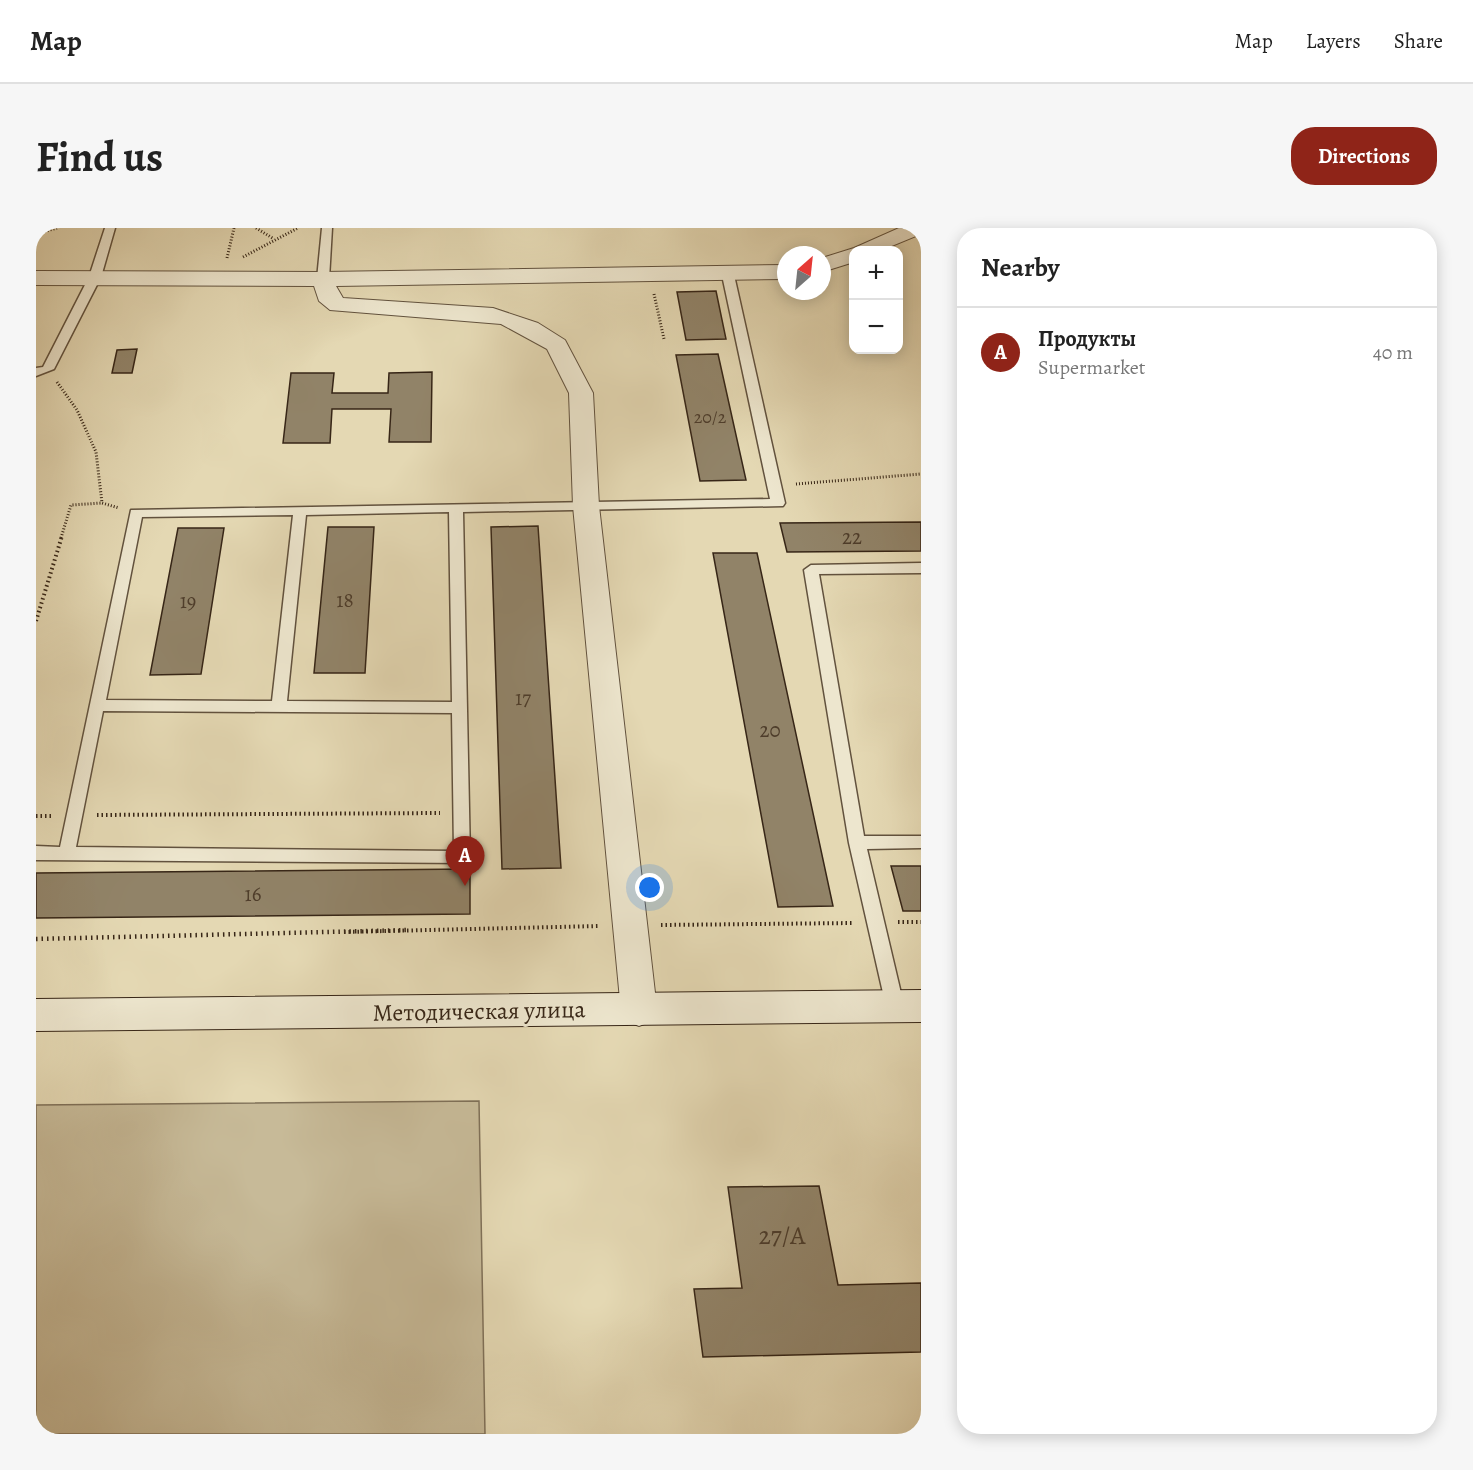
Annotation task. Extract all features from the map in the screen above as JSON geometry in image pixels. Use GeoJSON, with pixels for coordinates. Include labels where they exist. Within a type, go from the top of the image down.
{"type":"FeatureCollection","features":[{"type":"Feature","properties":{"kind":"street"},"geometry":{"type":"LineString","coordinates":[[874,246],[918,228]]}},
{"type":"Feature","properties":{"kind":"street"},"geometry":{"type":"LineString","coordinates":[[831,262],[849,257]]}},
{"type":"Feature","properties":{"kind":"street"},"geometry":{"type":"LineString","coordinates":[[36,278],[323,279],[529,291],[650,276],[777,272]]}},
{"type":"Feature","properties":{"kind":"street"},"geometry":{"type":"LineString","coordinates":[[323,279],[330,301],[338,305],[493,315],[530,328],[557,345],[581,393],[586,506],[639,1010]]}},
{"type":"Feature","properties":{"kind":"street"},"geometry":{"type":"LineString","coordinates":[[529,291],[530,328]]}},
{"type":"Feature","properties":{"kind":"street","name":"Методическая улица"},"geometry":{"type":"LineString","coordinates":[[36,1015],[908,1006]]}},
{"type":"Feature","properties":{"kind":"lane"},"geometry":{"type":"LineString","coordinates":[[42,370],[95,277],[110,228]]}},
{"type":"Feature","properties":{"kind":"lane"},"geometry":{"type":"LineString","coordinates":[[323,279],[327,228]]}},
{"type":"Feature","properties":{"kind":"lane"},"geometry":{"type":"LineString","coordinates":[[67,852],[136,513],[778,503],[728,275]]}},
{"type":"Feature","properties":{"kind":"lane"},"geometry":{"type":"LineString","coordinates":[[36,853],[462,858],[456,508]]}},
{"type":"Feature","properties":{"kind":"lane"},"geometry":{"type":"LineString","coordinates":[[279,708],[300,510]]}},
{"type":"Feature","properties":{"kind":"lane"},"geometry":{"type":"LineString","coordinates":[[908,1006],[875,923],[857,843],[811,570],[921,568]]}},
{"type":"Feature","properties":{"kind":"lane"},"geometry":{"type":"LineString","coordinates":[[97,705],[459,708]]}},
{"type":"Feature","properties":{"kind":"lane"},"geometry":{"type":"LineString","coordinates":[[857,843],[921,842]]}},
{"type":"Feature","properties":{"kind":"path"},"geometry":{"type":"LineString","coordinates":[[36,234],[57,228]]}},
{"type":"Feature","properties":{"kind":"path"},"geometry":{"type":"LineString","coordinates":[[225,266],[234,228]]}},
{"type":"Feature","properties":{"kind":"path"},"geometry":{"type":"LineString","coordinates":[[256,228],[274,239]]}},
{"type":"Feature","properties":{"kind":"path"},"geometry":{"type":"LineString","coordinates":[[235,261],[298,228]]}},
{"type":"Feature","properties":{"kind":"path"},"geometry":{"type":"LineString","coordinates":[[650,276],[664,339]]}},
{"type":"Feature","properties":{"kind":"path"},"geometry":{"type":"LineString","coordinates":[[42,370],[77,410],[96,452],[102,503]]}},
{"type":"Feature","properties":{"kind":"path"},"geometry":{"type":"LineString","coordinates":[[774,486],[921,474]]}},
{"type":"Feature","properties":{"kind":"path"},"geometry":{"type":"LineString","coordinates":[[36,621],[71,505],[102,503],[136,513]]}},
{"type":"Feature","properties":{"kind":"path"},"geometry":{"type":"LineString","coordinates":[[36,816],[461,813]]}},
{"type":"Feature","properties":{"kind":"path"},"geometry":{"type":"LineString","coordinates":[[36,939],[921,922]]}},
{"type":"Feature","properties":{"kind":"shaded area"},"geometry":{"type":"Polygon","coordinates":[[[479,1101],[485,1434],[36,1434],[36,1105],[479,1101]]]}},
{"type":"Feature","properties":{"kind":"building"},"geometry":{"type":"Polygon","coordinates":[[[716,291],[726,339],[686,340],[677,292],[716,291]]]}},
{"type":"Feature","properties":{"kind":"building"},"geometry":{"type":"Polygon","coordinates":[[[137,349],[132,373],[112,373],[117,350],[137,349]]]}},
{"type":"Feature","properties":{"kind":"building"},"geometry":{"type":"Polygon","coordinates":[[[718,354],[746,480],[700,481],[676,355],[718,354]]]}},
{"type":"Feature","properties":{"kind":"building"},"geometry":{"type":"Polygon","coordinates":[[[432,372],[431,442],[389,442],[391,409],[332,409],[330,443],[283,443],[291,373],[334,373],[332,393],[388,393],[389,373],[432,372]]]}},
{"type":"Feature","properties":{"kind":"building"},"geometry":{"type":"Polygon","coordinates":[[[921,522],[921,551],[787,552],[780,523],[921,522]]]}},
{"type":"Feature","properties":{"kind":"building"},"geometry":{"type":"Polygon","coordinates":[[[538,526],[561,868],[502,869],[491,527],[538,526]]]}},
{"type":"Feature","properties":{"kind":"building"},"geometry":{"type":"Polygon","coordinates":[[[328,527],[374,527],[365,673],[314,673],[328,527]]]}},
{"type":"Feature","properties":{"kind":"building"},"geometry":{"type":"Polygon","coordinates":[[[178,528],[224,528],[201,674],[150,675],[178,528]]]}},
{"type":"Feature","properties":{"kind":"building"},"geometry":{"type":"Polygon","coordinates":[[[713,553],[757,553],[833,906],[778,907],[713,553]]]}},
{"type":"Feature","properties":{"kind":"building"},"geometry":{"type":"Polygon","coordinates":[[[891,866],[921,866],[921,911],[903,911],[891,866]]]}},
{"type":"Feature","properties":{"kind":"building"},"geometry":{"type":"Polygon","coordinates":[[[470,869],[470,914],[36,918],[36,873],[470,869]]]}},
{"type":"Feature","properties":{"kind":"building"},"geometry":{"type":"Polygon","coordinates":[[[819,1186],[838,1285],[921,1283],[921,1352],[703,1357],[694,1289],[742,1288],[728,1187],[819,1186]]]}},
{"type":"Feature","properties":{"kind":"place","name":"Продукты"},"geometry":{"type":"Point","coordinates":[465,886]}}]}
